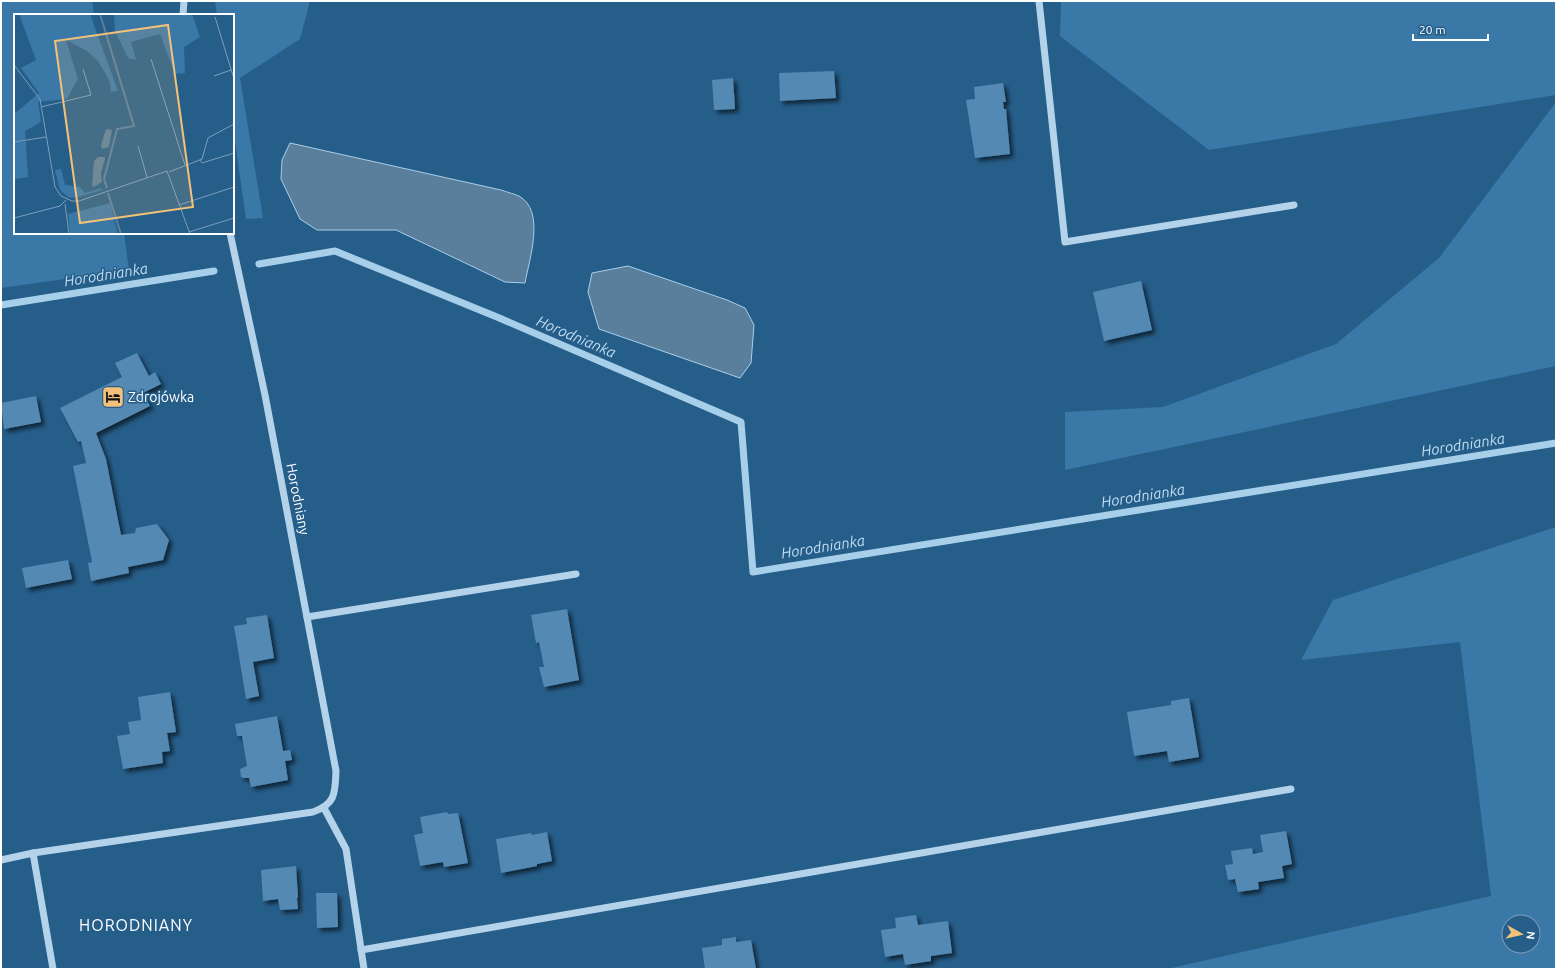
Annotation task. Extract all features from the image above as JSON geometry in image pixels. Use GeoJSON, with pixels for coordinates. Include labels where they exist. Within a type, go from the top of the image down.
{"type":"FeatureCollection","features":[{"type":"Feature","properties":{"kind":"street"},"geometry":{"type":"LineString","coordinates":[[183,14],[184,1]]}},
{"type":"Feature","properties":{"kind":"street"},"geometry":{"type":"LineString","coordinates":[[1039,1],[1065,242],[1294,205]]}},
{"type":"Feature","properties":{"kind":"street","name":"Horodniany"},"geometry":{"type":"LineString","coordinates":[[230,234],[265,395],[336,771],[335,793],[324,808]]}},
{"type":"Feature","properties":{"kind":"street"},"geometry":{"type":"LineString","coordinates":[[307,617],[576,574]]}},
{"type":"Feature","properties":{"kind":"street"},"geometry":{"type":"LineString","coordinates":[[361,950],[1291,789]]}},
{"type":"Feature","properties":{"kind":"street"},"geometry":{"type":"LineString","coordinates":[[1,860],[32,853],[312,812],[324,808],[346,849],[364,969]]}},
{"type":"Feature","properties":{"kind":"street"},"geometry":{"type":"LineString","coordinates":[[32,853],[53,969]]}},
{"type":"Feature","properties":{"kind":"shaded area"},"geometry":{"type":"Polygon","coordinates":[[[1,1],[92,1],[94,14],[14,14],[14,234],[124,234],[129,270],[1,288],[1,1]]]}},
{"type":"Feature","properties":{"kind":"shaded area"},"geometry":{"type":"Polygon","coordinates":[[[215,1],[310,1],[300,39],[240,78],[263,218],[246,219],[234,135],[234,14],[217,14],[215,1]]]}},
{"type":"Feature","properties":{"kind":"shaded area"},"geometry":{"type":"Polygon","coordinates":[[[1061,1],[1556,1],[1556,95],[1209,150],[1060,36],[1061,1]]]}},
{"type":"Feature","properties":{"kind":"shaded area"},"geometry":{"type":"Polygon","coordinates":[[[1556,102],[1556,366],[1065,470],[1065,412],[1163,407],[1336,344],[1439,258],[1556,102]]]}},
{"type":"Feature","properties":{"kind":"shaded area"},"geometry":{"type":"Polygon","coordinates":[[[290,143],[501,190],[519,196],[527,203],[532,213],[534,224],[534,236],[525,283],[505,282],[396,230],[317,230],[300,219],[281,179],[282,160],[290,143]]]}},
{"type":"Feature","properties":{"kind":"shaded area"},"geometry":{"type":"Polygon","coordinates":[[[628,266],[727,300],[745,308],[754,325],[751,363],[740,378],[599,329],[588,292],[592,273],[628,266]]]}},
{"type":"Feature","properties":{"kind":"shaded area"},"geometry":{"type":"Polygon","coordinates":[[[1556,527],[1556,969],[1167,969],[1491,896],[1460,642],[1301,660],[1333,600],[1556,527]]]}},
{"type":"Feature","properties":{"kind":"building"},"geometry":{"type":"Polygon","coordinates":[[[834,71],[836,98],[780,101],[779,73],[834,71]]]}},
{"type":"Feature","properties":{"kind":"building"},"geometry":{"type":"Polygon","coordinates":[[[733,78],[735,109],[714,110],[712,80],[733,78]]]}},
{"type":"Feature","properties":{"kind":"building"},"geometry":{"type":"Polygon","coordinates":[[[1003,83],[1006,102],[1003,102],[1004,109],[1006,109],[1010,154],[975,158],[966,100],[975,99],[974,87],[1003,83]]]}},
{"type":"Feature","properties":{"kind":"building"},"geometry":{"type":"Polygon","coordinates":[[[1141,281],[1152,330],[1104,341],[1093,292],[1141,281]]]}},
{"type":"Feature","properties":{"kind":"building"},"geometry":{"type":"Polygon","coordinates":[[[137,353],[149,376],[155,372],[161,384],[143,393],[150,406],[96,433],[106,459],[121,535],[135,533],[136,528],[157,524],[169,540],[163,560],[128,567],[129,573],[91,581],[88,563],[92,562],[73,466],[86,463],[81,441],[78,442],[60,408],[122,377],[115,363],[137,353]]]}},
{"type":"Feature","properties":{"kind":"building"},"geometry":{"type":"Polygon","coordinates":[[[36,396],[41,422],[4,429],[1,403],[36,396]]]}},
{"type":"Feature","properties":{"kind":"building"},"geometry":{"type":"Polygon","coordinates":[[[68,560],[72,579],[26,588],[22,568],[68,560]]]}},
{"type":"Feature","properties":{"kind":"building"},"geometry":{"type":"Polygon","coordinates":[[[567,609],[579,680],[544,687],[539,667],[544,667],[539,642],[536,643],[531,615],[567,609]]]}},
{"type":"Feature","properties":{"kind":"building"},"geometry":{"type":"Polygon","coordinates":[[[267,615],[274,658],[253,662],[259,696],[246,699],[234,626],[247,624],[246,618],[267,615]]]}},
{"type":"Feature","properties":{"kind":"building"},"geometry":{"type":"Polygon","coordinates":[[[170,692],[176,732],[167,733],[170,751],[162,752],[163,763],[123,769],[117,736],[130,734],[128,722],[141,720],[138,697],[170,692]]]}},
{"type":"Feature","properties":{"kind":"building"},"geometry":{"type":"Polygon","coordinates":[[[1189,698],[1199,757],[1169,762],[1167,751],[1134,756],[1127,712],[1171,705],[1171,701],[1189,698]]]}},
{"type":"Feature","properties":{"kind":"building"},"geometry":{"type":"Polygon","coordinates":[[[277,716],[283,751],[290,750],[292,760],[285,761],[288,780],[251,787],[249,778],[241,777],[240,769],[247,766],[242,736],[237,736],[235,724],[277,716]]]}},
{"type":"Feature","properties":{"kind":"building"},"geometry":{"type":"Polygon","coordinates":[[[447,812],[448,814],[458,813],[468,863],[444,867],[443,862],[420,866],[414,835],[423,833],[420,817],[447,812]]]}},
{"type":"Feature","properties":{"kind":"building"},"geometry":{"type":"Polygon","coordinates":[[[1286,831],[1292,864],[1282,866],[1284,878],[1258,882],[1259,889],[1238,892],[1235,879],[1228,880],[1225,865],[1233,864],[1231,851],[1252,848],[1253,854],[1263,852],[1260,835],[1286,831]]]}},
{"type":"Feature","properties":{"kind":"building"},"geometry":{"type":"Polygon","coordinates":[[[547,832],[552,861],[537,864],[537,866],[501,873],[496,839],[547,832]]]}},
{"type":"Feature","properties":{"kind":"building"},"geometry":{"type":"Polygon","coordinates":[[[296,866],[298,909],[280,910],[278,899],[263,901],[261,870],[296,866]]]}},
{"type":"Feature","properties":{"kind":"building"},"geometry":{"type":"Polygon","coordinates":[[[316,893],[337,893],[338,927],[317,928],[316,893]]]}},
{"type":"Feature","properties":{"kind":"building"},"geometry":{"type":"Polygon","coordinates":[[[916,915],[918,925],[948,921],[952,953],[931,956],[931,961],[905,965],[903,954],[885,957],[881,930],[896,928],[895,918],[916,915]]]}},
{"type":"Feature","properties":{"kind":"building"},"geometry":{"type":"Polygon","coordinates":[[[736,937],[736,942],[751,940],[756,969],[705,969],[702,948],[722,945],[722,939],[736,937]]]}},
{"type":"Feature","properties":{"kind":"waterway","name":"Horodnianka"},"geometry":{"type":"LineString","coordinates":[[259,264],[335,251],[497,317],[741,422],[753,572],[1556,443]]}},
{"type":"Feature","properties":{"kind":"waterway","name":"Horodnianka"},"geometry":{"type":"LineString","coordinates":[[1,305],[214,271]]}},
{"type":"Feature","properties":{"kind":"place","name":"Zdrojówka"},"geometry":{"type":"Point","coordinates":[113,397]}},
{"type":"Feature","properties":{"kind":"district","name":"HORODNIANY"},"geometry":{"type":"Point","coordinates":[136,925]}}]}
